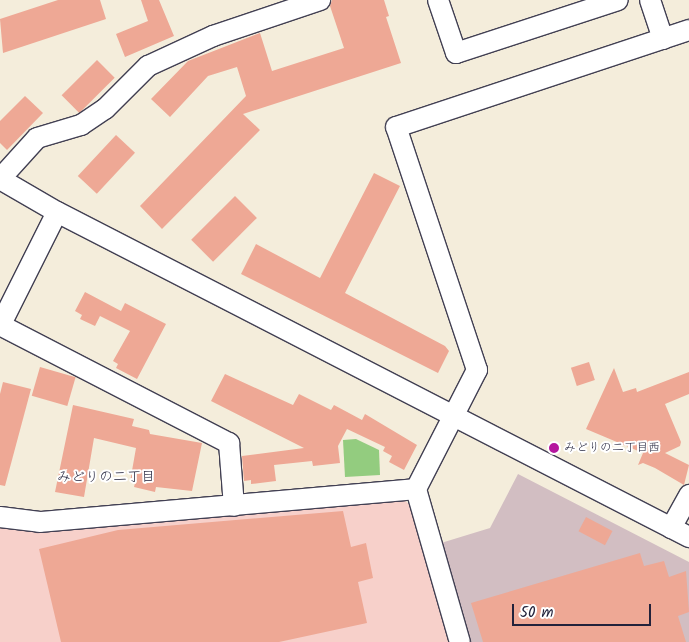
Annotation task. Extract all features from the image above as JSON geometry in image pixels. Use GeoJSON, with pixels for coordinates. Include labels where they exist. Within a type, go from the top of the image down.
{"type":"FeatureCollection","features":[{"type":"Feature","properties":{"kind":"street"},"geometry":{"type":"LineString","coordinates":[[320,0],[213,36],[148,66],[105,109],[81,125],[37,138],[0,179],[57,212],[689,537]]}},
{"type":"Feature","properties":{"kind":"street"},"geometry":{"type":"LineString","coordinates":[[438,0],[456,53],[618,0]]}},
{"type":"Feature","properties":{"kind":"street"},"geometry":{"type":"LineString","coordinates":[[650,0],[663,39]]}},
{"type":"Feature","properties":{"kind":"street"},"geometry":{"type":"LineString","coordinates":[[460,642],[416,489],[477,370],[396,127],[689,30]]}},
{"type":"Feature","properties":{"kind":"street"},"geometry":{"type":"LineString","coordinates":[[57,212],[0,325],[229,443],[234,506]]}},
{"type":"Feature","properties":{"kind":"street"},"geometry":{"type":"LineString","coordinates":[[0,517],[40,522],[416,489]]}},
{"type":"Feature","properties":{"kind":"street"},"geometry":{"type":"LineString","coordinates":[[671,528],[689,495]]}},
{"type":"Feature","properties":{"kind":"shaded area"},"geometry":{"type":"Polygon","coordinates":[[[518,474],[689,562],[689,642],[470,642],[441,543],[490,528],[518,474]]]}},
{"type":"Feature","properties":{"kind":"shaded area"},"geometry":{"type":"Polygon","coordinates":[[[404,500],[410,505],[450,642],[0,642],[0,526],[39,531],[404,500]]]}},
{"type":"Feature","properties":{"kind":"green space"},"geometry":{"type":"Polygon","coordinates":[[[356,439],[379,450],[380,475],[345,477],[343,440],[356,439]]]}},
{"type":"Feature","properties":{"kind":"building"},"geometry":{"type":"Polygon","coordinates":[[[58,0],[100,0],[106,19],[3,53],[0,19],[58,0]]]}},
{"type":"Feature","properties":{"kind":"building"},"geometry":{"type":"Polygon","coordinates":[[[141,0],[159,0],[174,36],[125,57],[116,34],[148,21],[141,0]]]}},
{"type":"Feature","properties":{"kind":"building"},"geometry":{"type":"Polygon","coordinates":[[[332,0],[384,0],[389,16],[386,17],[401,63],[243,114],[260,130],[162,229],[140,206],[246,96],[237,67],[208,76],[170,117],[151,99],[188,61],[260,33],[272,71],[344,48],[330,6],[332,0]]]}},
{"type":"Feature","properties":{"kind":"building"},"geometry":{"type":"Polygon","coordinates":[[[97,60],[115,78],[79,113],[62,95],[97,60]]]}},
{"type":"Feature","properties":{"kind":"building"},"geometry":{"type":"Polygon","coordinates":[[[25,96],[43,113],[7,150],[0,143],[0,121],[25,96]]]}},
{"type":"Feature","properties":{"kind":"building"},"geometry":{"type":"Polygon","coordinates":[[[116,135],[135,153],[97,194],[78,176],[116,135]]]}},
{"type":"Feature","properties":{"kind":"building"},"geometry":{"type":"Polygon","coordinates":[[[374,173],[400,186],[345,293],[445,346],[449,351],[438,373],[241,274],[256,244],[320,278],[374,173]]]}},
{"type":"Feature","properties":{"kind":"building"},"geometry":{"type":"Polygon","coordinates":[[[235,196],[257,218],[213,262],[191,240],[235,196]]]}},
{"type":"Feature","properties":{"kind":"building"},"geometry":{"type":"Polygon","coordinates":[[[85,292],[121,311],[125,303],[166,324],[137,379],[116,368],[118,364],[113,361],[130,331],[100,316],[95,326],[80,319],[82,315],[75,311],[85,292]]]}},
{"type":"Feature","properties":{"kind":"building"},"geometry":{"type":"Polygon","coordinates":[[[589,362],[595,380],[577,386],[571,368],[589,362]]]}},
{"type":"Feature","properties":{"kind":"building"},"geometry":{"type":"Polygon","coordinates":[[[40,367],[76,377],[67,406],[32,396],[40,367]]]}},
{"type":"Feature","properties":{"kind":"building"},"geometry":{"type":"Polygon","coordinates":[[[614,368],[623,392],[636,388],[637,392],[689,372],[689,394],[665,404],[681,442],[680,446],[665,453],[689,465],[684,485],[655,468],[643,463],[638,465],[643,453],[586,429],[614,368]]]}},
{"type":"Feature","properties":{"kind":"building"},"geometry":{"type":"Polygon","coordinates":[[[225,374],[293,405],[299,394],[331,410],[334,405],[362,420],[365,414],[417,445],[404,470],[389,462],[392,456],[383,451],[385,447],[347,429],[338,446],[340,463],[313,466],[312,461],[274,465],[276,481],[251,484],[251,480],[244,481],[242,456],[304,448],[211,401],[225,374]]]}},
{"type":"Feature","properties":{"kind":"building"},"geometry":{"type":"Polygon","coordinates":[[[3,382],[31,389],[5,486],[0,485],[0,394],[3,382]]]}},
{"type":"Feature","properties":{"kind":"building"},"geometry":{"type":"Polygon","coordinates":[[[73,405],[134,419],[132,426],[149,430],[150,434],[202,443],[192,491],[156,487],[155,492],[134,487],[135,483],[130,482],[136,448],[94,438],[84,497],[55,492],[73,405]]]}},
{"type":"Feature","properties":{"kind":"building"},"geometry":{"type":"Polygon","coordinates":[[[343,511],[351,547],[366,543],[373,578],[358,582],[367,623],[279,642],[61,642],[39,549],[118,530],[343,511]]]}},
{"type":"Feature","properties":{"kind":"building"},"geometry":{"type":"Polygon","coordinates":[[[586,517],[612,531],[605,545],[578,531],[586,517]]]}},
{"type":"Feature","properties":{"kind":"building"},"geometry":{"type":"Polygon","coordinates":[[[640,553],[644,566],[664,561],[669,577],[686,571],[689,612],[678,616],[686,642],[483,642],[471,603],[640,553]]]}},
{"type":"Feature","properties":{"kind":"place","name":"みどりの二丁目西"},"geometry":{"type":"Point","coordinates":[554,448]}},
{"type":"Feature","properties":{"kind":"district","name":"みどりの二丁目"},"geometry":{"type":"Point","coordinates":[106,477]}}]}
